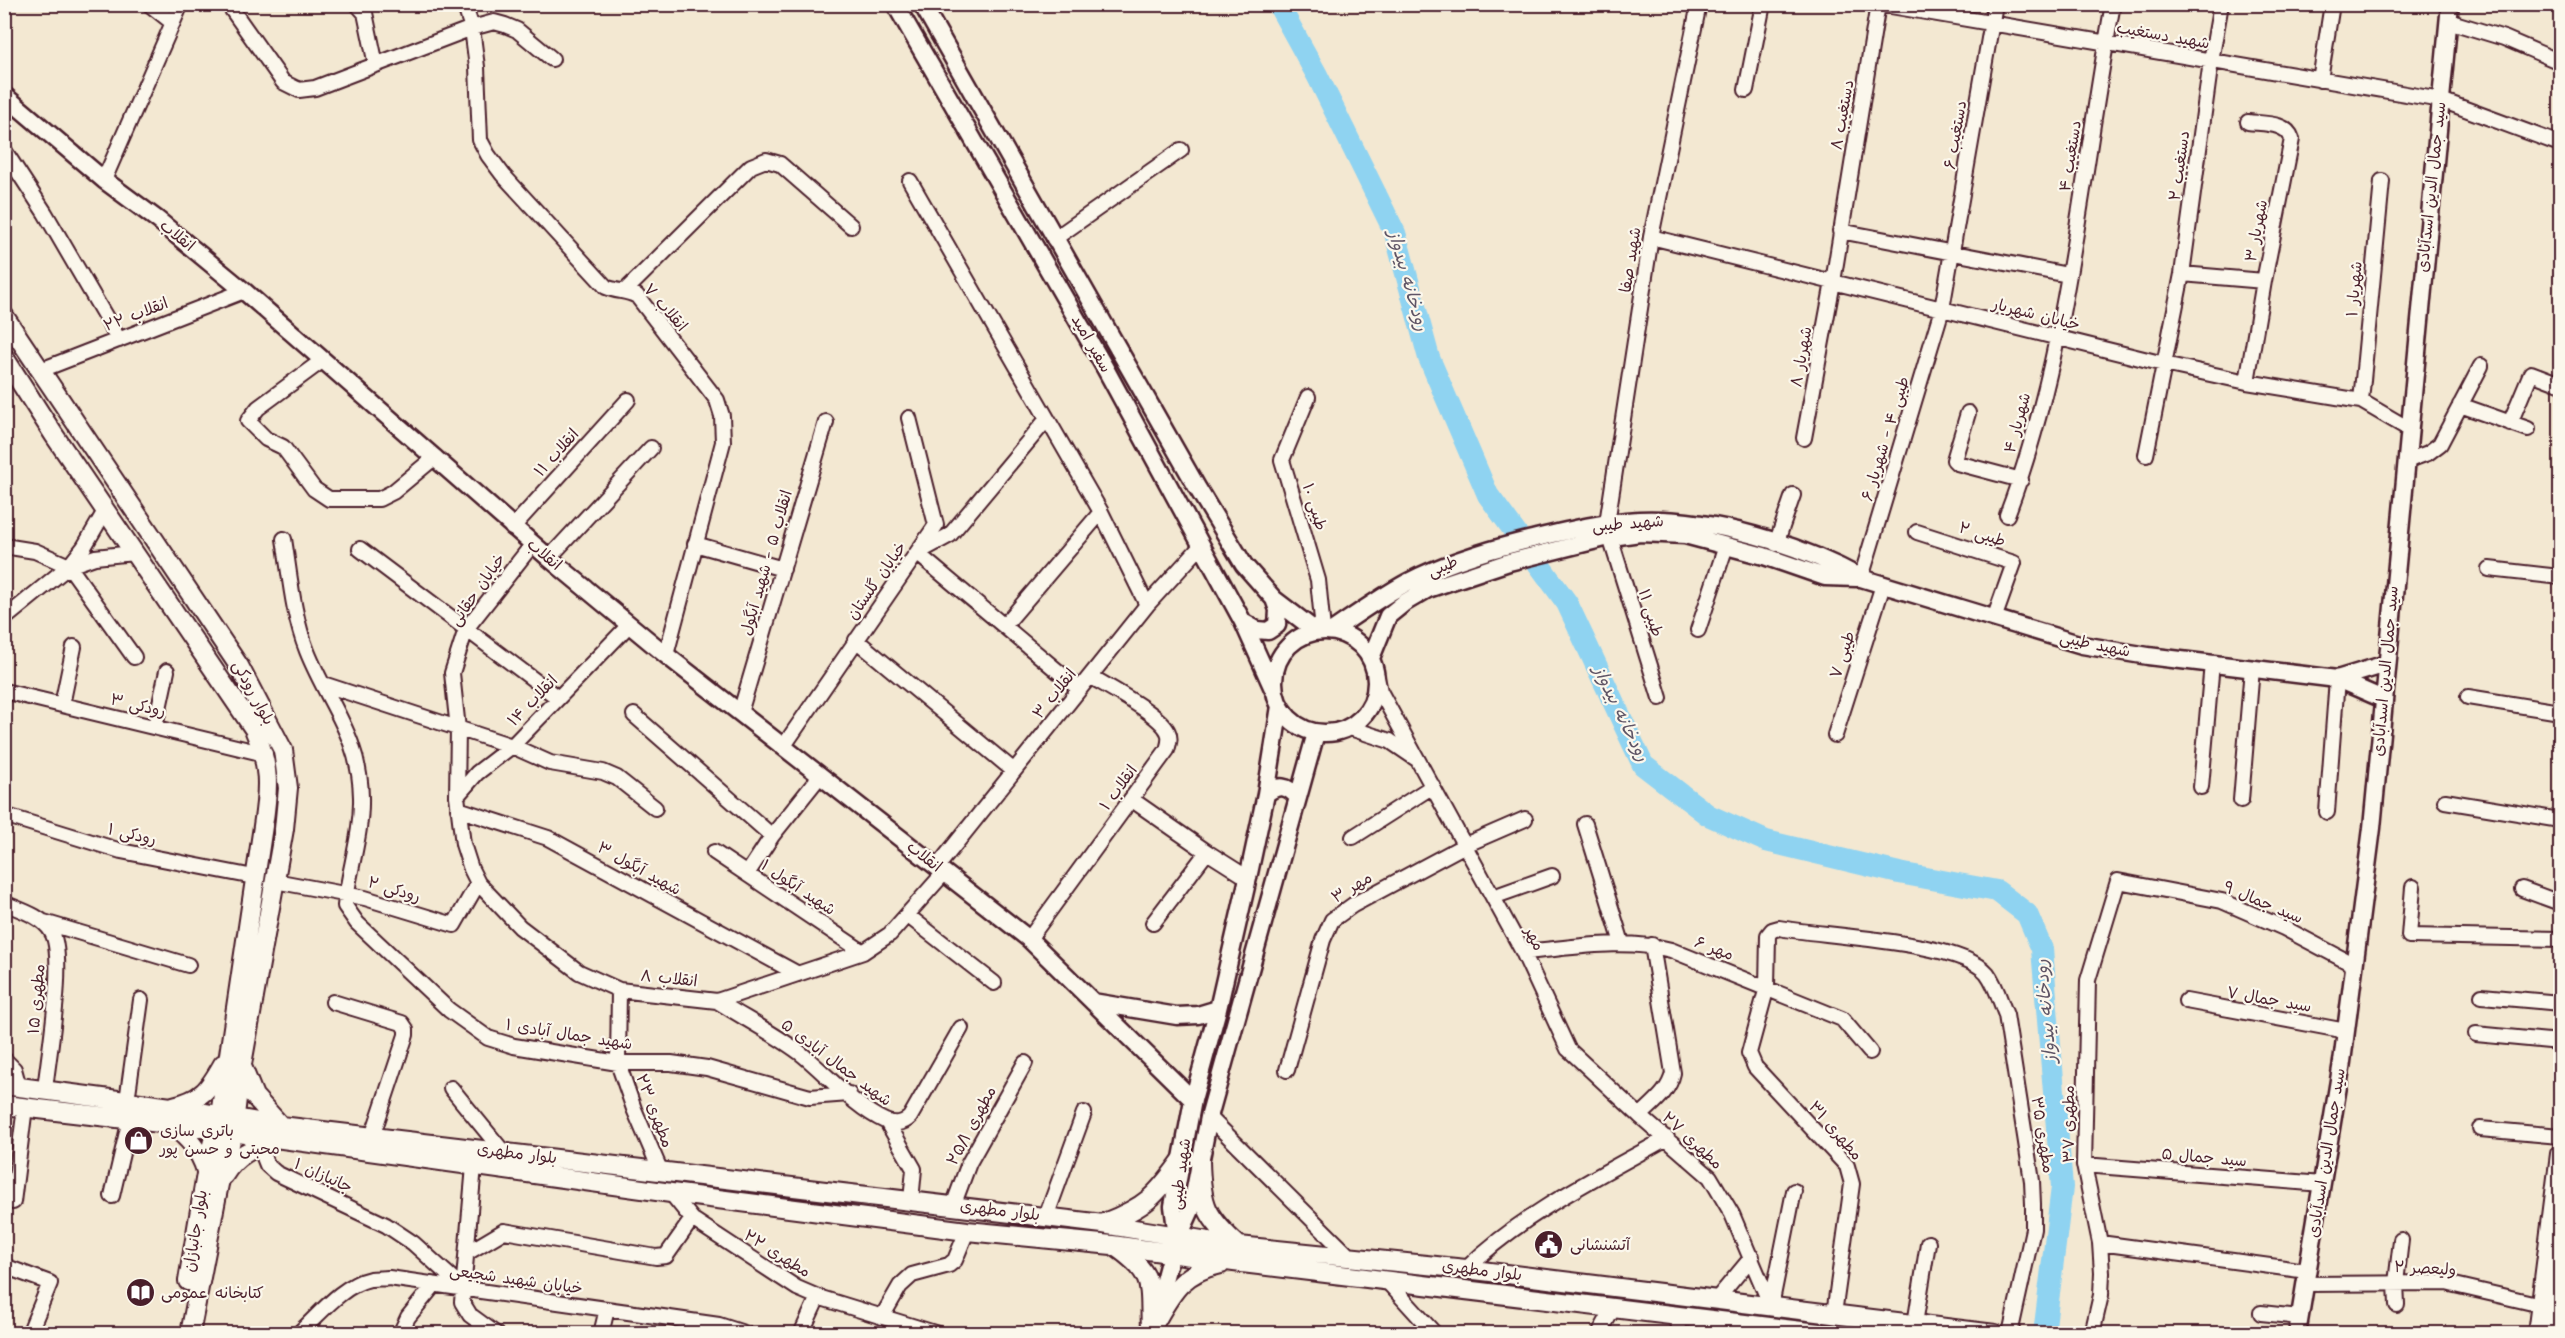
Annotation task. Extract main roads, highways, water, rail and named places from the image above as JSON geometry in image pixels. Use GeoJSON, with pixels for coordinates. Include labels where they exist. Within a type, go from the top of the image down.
{"type":"FeatureCollection","features":[{"type":"Feature","properties":{"kind":"main road","name":"بلوار رودکی"},"geometry":{"type":"LineString","coordinates":[[4,316],[239,666],[283,750],[288,788],[275,881],[235,1060]]}},
{"type":"Feature","properties":{"kind":"main road","name":"بلوار رودکی"},"geometry":{"type":"LineString","coordinates":[[4,357],[105,511],[254,729],[265,754],[268,789],[254,877],[226,1124]]}},
{"type":"Feature","properties":{"kind":"main road"},"geometry":{"type":"LineString","coordinates":[[235,1060],[254,1096],[281,1136],[232,1162],[213,1177],[201,1155],[165,1115],[192,1102],[235,1060]]}},
{"type":"Feature","properties":{"kind":"main road","name":"بلوار مطهری"},"geometry":{"type":"LineString","coordinates":[[12,1086],[127,1101],[165,1115],[226,1124],[281,1136],[671,1193],[967,1231],[1104,1244],[1174,1245],[1386,1280],[1827,1334]]}},
{"type":"Feature","properties":{"kind":"main road","name":"بلوار مطهری"},"geometry":{"type":"LineString","coordinates":[[4,1105],[130,1119],[165,1115]]}},
{"type":"Feature","properties":{"kind":"main road","name":"بلوار جانبازان"},"geometry":{"type":"LineString","coordinates":[[179,1334],[226,1124]]}},
{"type":"Feature","properties":{"kind":"main road","name":"بلوار مطهری"},"geometry":{"type":"LineString","coordinates":[[281,1136],[372,1137],[1100,1223],[1174,1245]]}},
{"type":"Feature","properties":{"kind":"main road"},"geometry":{"type":"LineString","coordinates":[[2555,1334],[2553,1291],[2560,1154]]}},
{"type":"Feature","properties":{"kind":"main road"},"geometry":{"type":"LineString","coordinates":[[1191,1161],[1206,1208],[1236,1254],[1192,1273],[1177,1286],[1150,1331],[1149,1284],[1145,1274],[1138,1263],[1104,1244],[1100,1223],[1133,1212],[1149,1202],[1191,1161]]}},
{"type":"Feature","properties":{"kind":"main road","name":"بلوار جانبازان"},"geometry":{"type":"LineString","coordinates":[[190,1334],[213,1177]]}},
{"type":"Feature","properties":{"kind":"main road","name":"بلوار مطهری"},"geometry":{"type":"LineString","coordinates":[[1236,1254],[1349,1256],[1995,1334]]}},
{"type":"Feature","properties":{"kind":"main road"},"geometry":{"type":"LineString","coordinates":[[1551,1299],[1554,1279]]}},
{"type":"Feature","properties":{"kind":"main road"},"geometry":{"type":"LineString","coordinates":[[2537,1334],[2553,1291]]}},
{"type":"Feature","properties":{"kind":"waterway","name":"رودخانه بیدواز"},"geometry":{"type":"LineString","coordinates":[[1278,4],[1317,75],[1395,233],[1429,358],[1488,495],[1567,603],[1643,765],[1708,815],[1766,841],[1899,873],[1997,891],[2027,914],[2042,949],[2062,1187],[2044,1334]]}},
{"type":"Feature","properties":{"kind":"place","name":"باتری سازی محبتی و حسن پور"},"geometry":{"type":"Point","coordinates":[139,1140]}},
{"type":"Feature","properties":{"kind":"place","name":"آتشنشانی"},"geometry":{"type":"Point","coordinates":[1549,1245]}},
{"type":"Feature","properties":{"kind":"place","name":"کتابخانه عمومی"},"geometry":{"type":"Point","coordinates":[140,1293]}}]}
